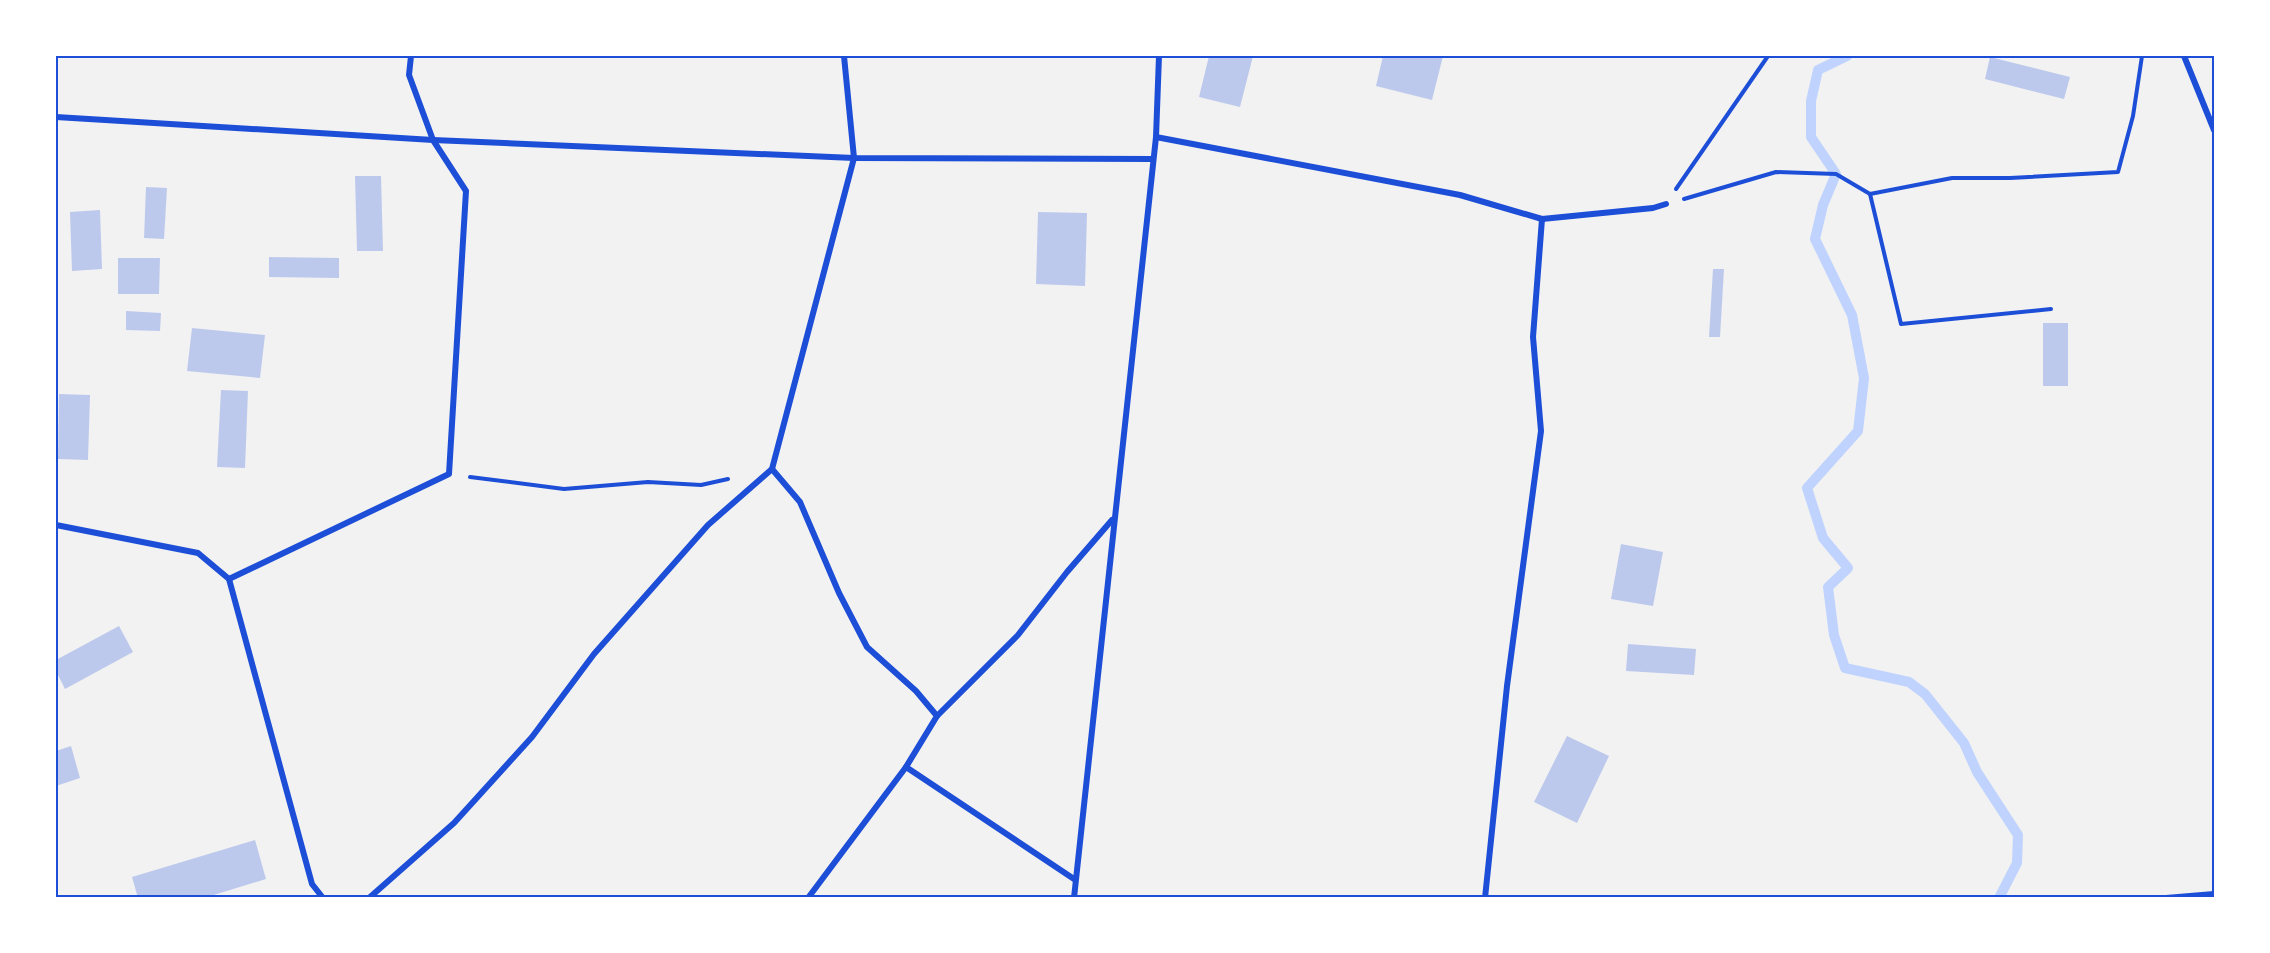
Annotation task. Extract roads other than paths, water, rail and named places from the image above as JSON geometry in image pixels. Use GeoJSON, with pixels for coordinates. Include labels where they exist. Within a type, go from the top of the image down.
{"type":"FeatureCollection","features":[{"type":"Feature","properties":{"kind":"street"},"geometry":{"type":"LineString","coordinates":[[229,579],[449,474],[466,190],[433,140],[409,75],[411,56]]}},
{"type":"Feature","properties":{"kind":"street"},"geometry":{"type":"LineString","coordinates":[[369,897],[454,823],[532,737],[594,654],[664,574],[708,525],[772,468],[854,158],[844,56]]}},
{"type":"Feature","properties":{"kind":"street"},"geometry":{"type":"LineString","coordinates":[[1074,897],[1074,879],[1156,137],[1159,56]]}},
{"type":"Feature","properties":{"kind":"street"},"geometry":{"type":"LineString","coordinates":[[2184,56],[2214,130]]}},
{"type":"Feature","properties":{"kind":"street"},"geometry":{"type":"LineString","coordinates":[[56,117],[433,140],[854,158],[1153,159]]}},
{"type":"Feature","properties":{"kind":"street"},"geometry":{"type":"LineString","coordinates":[[1156,137],[1460,195],[1542,219],[1653,208],[1666,204]]}},
{"type":"Feature","properties":{"kind":"street"},"geometry":{"type":"LineString","coordinates":[[1485,897],[1507,686],[1541,431],[1533,337],[1542,219]]}},
{"type":"Feature","properties":{"kind":"street"},"geometry":{"type":"LineString","coordinates":[[772,468],[800,502],[839,593],[867,647],[916,691],[937,716]]}},
{"type":"Feature","properties":{"kind":"street"},"geometry":{"type":"LineString","coordinates":[[808,897],[906,767],[937,716],[1018,635],[1067,572],[1113,520]]}},
{"type":"Feature","properties":{"kind":"street"},"geometry":{"type":"LineString","coordinates":[[56,525],[198,553],[229,579],[312,884],[323,897]]}},
{"type":"Feature","properties":{"kind":"street"},"geometry":{"type":"LineString","coordinates":[[906,767],[1074,879]]}},
{"type":"Feature","properties":{"kind":"street"},"geometry":{"type":"LineString","coordinates":[[2166,897],[2214,894]]}},
{"type":"Feature","properties":{"kind":"waterway"},"geometry":{"type":"LineString","coordinates":[[1847,56],[1818,70],[1811,101],[1811,137],[1836,174],[1823,205],[1815,239],[1852,315],[1864,378],[1858,431],[1807,488],[1823,538],[1848,568],[1828,587],[1834,635],[1845,668],[1909,682],[1925,694],[1964,743],[1977,772],[2018,835],[2017,863],[1999,898]]}}]}
